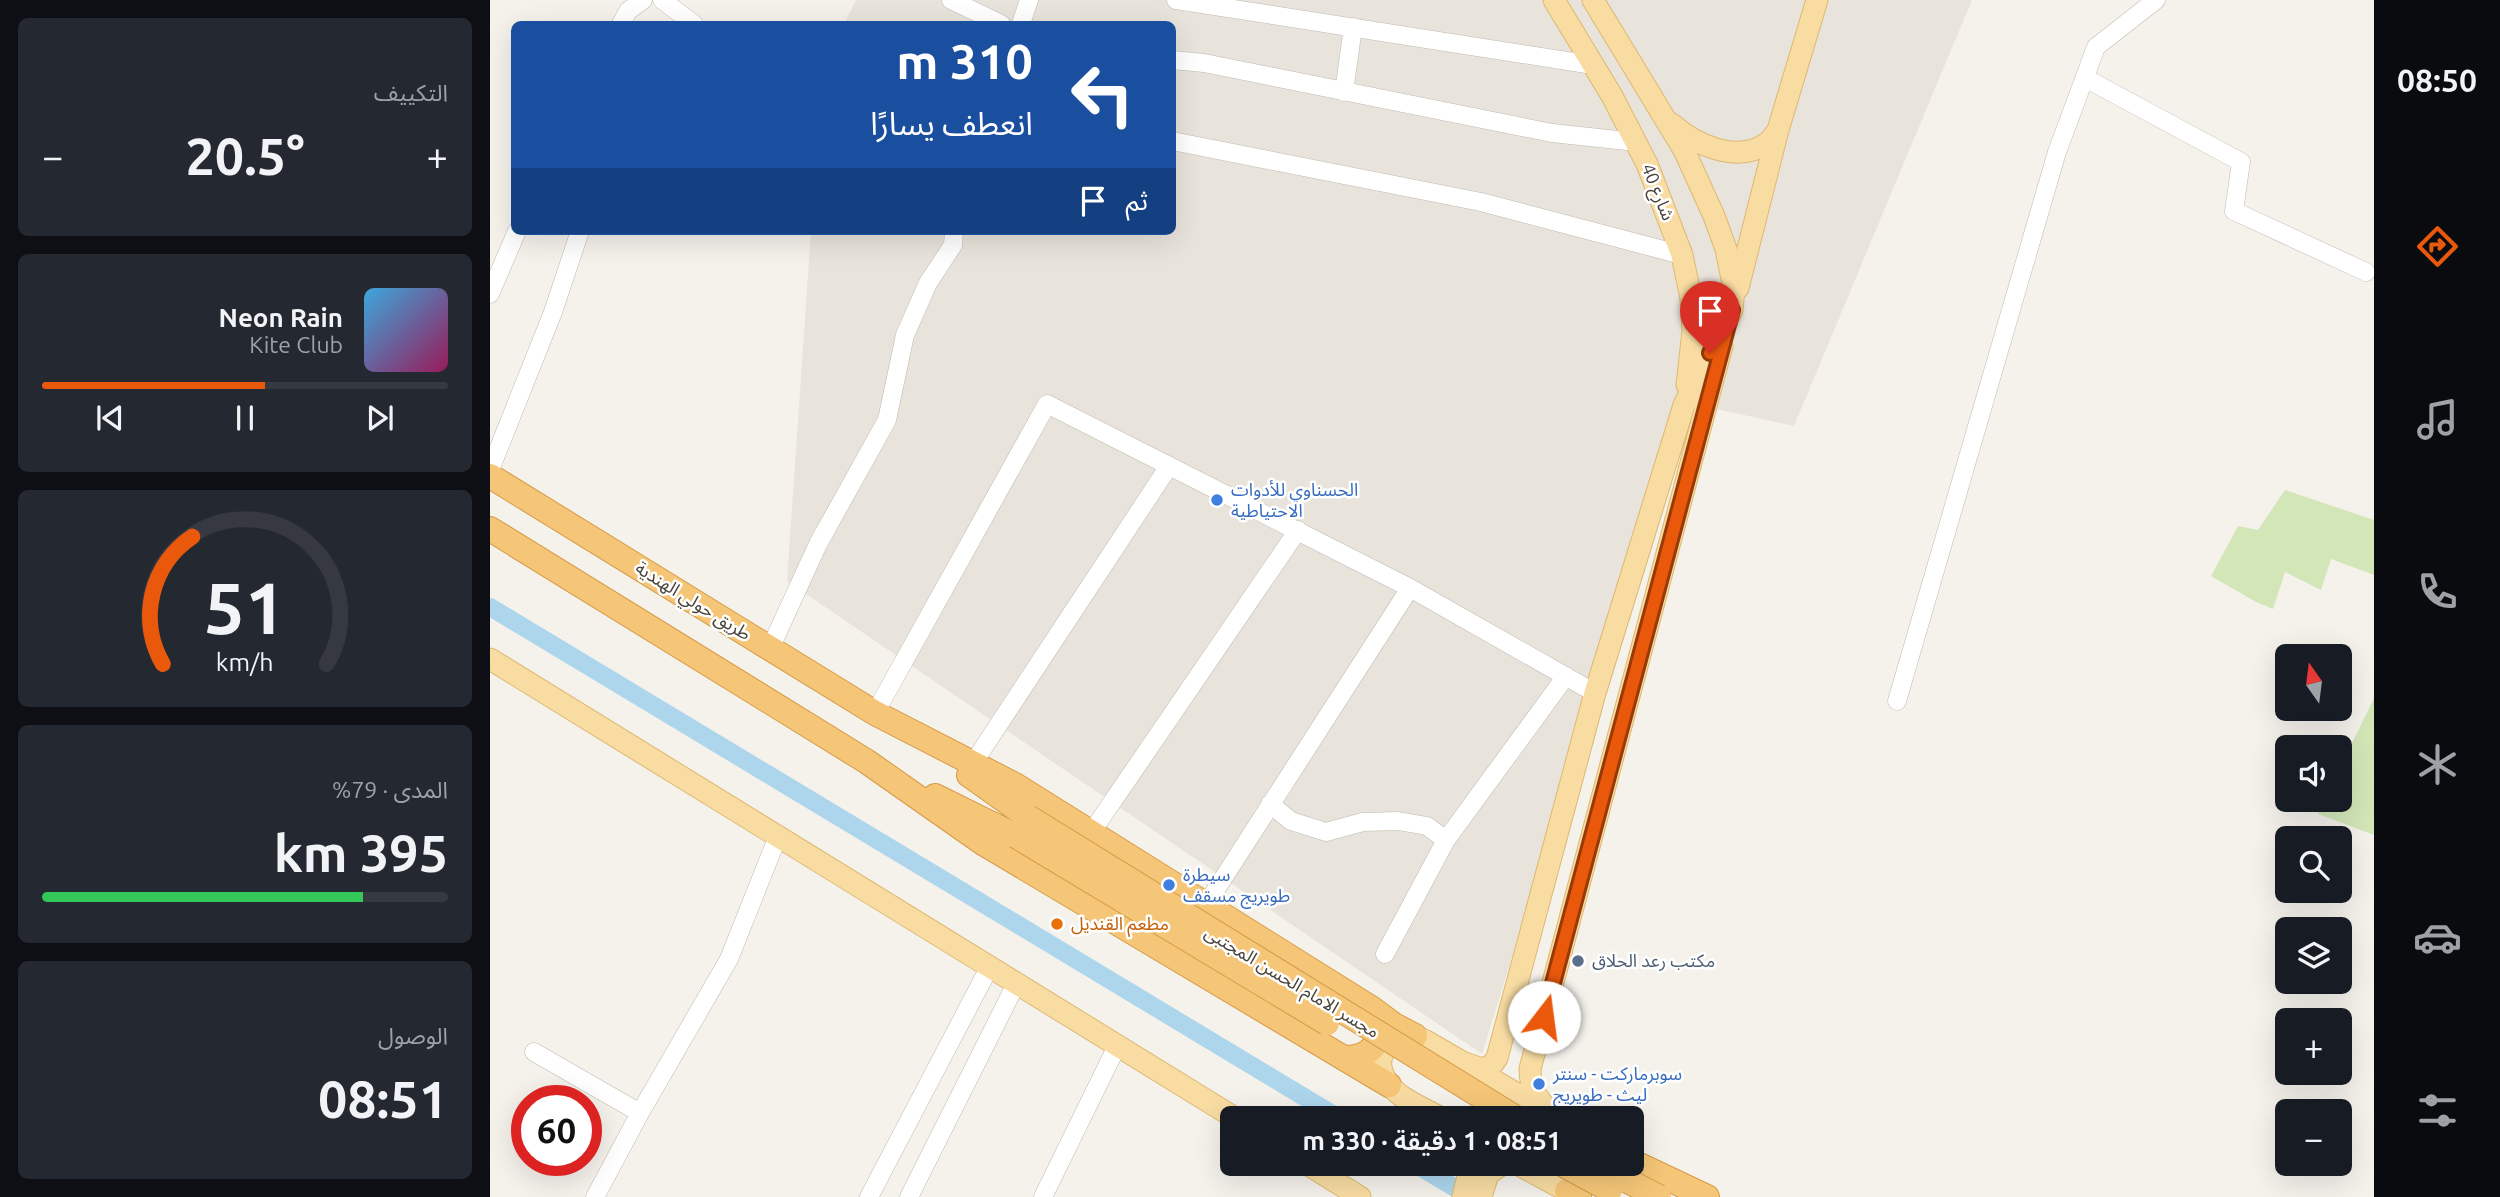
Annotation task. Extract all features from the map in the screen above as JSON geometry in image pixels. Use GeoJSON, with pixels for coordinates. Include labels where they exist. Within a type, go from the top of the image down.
{"type":"FeatureCollection","features":[{"type":"Feature","properties":{"kind":"highway","name":"طريق حولي الهندية"},"geometry":{"type":"LineString","coordinates":[[490,477],[897,726]]}},
{"type":"Feature","properties":{"kind":"highway"},"geometry":{"type":"LineString","coordinates":[[490,529],[866,761],[983,843],[1389,1085]]}},
{"type":"Feature","properties":{"kind":"highway"},"geometry":{"type":"LineString","coordinates":[[897,726],[1015,786],[1371,1008],[1394,1025],[1416,1036]]}},
{"type":"Feature","properties":{"kind":"highway","name":"مجسر الامام الحسن المجتبى"},"geometry":{"type":"LineString","coordinates":[[897,726],[1022,827],[1466,1106]]}},
{"type":"Feature","properties":{"kind":"highway","name":"مجسر الامام الحسن المجتبى"},"geometry":{"type":"LineString","coordinates":[[866,761],[1022,827],[1496,1106]]}},
{"type":"Feature","properties":{"kind":"highway"},"geometry":{"type":"LineString","coordinates":[[1344,1058],[1365,1055],[1378,1040],[1380,1027],[1371,1008]]}},
{"type":"Feature","properties":{"kind":"highway"},"geometry":{"type":"LineString","coordinates":[[1644,1167],[1707,1197]]}},
{"type":"Feature","properties":{"kind":"highway"},"geometry":{"type":"LineString","coordinates":[[1584,1176],[1623,1197]]}},
{"type":"Feature","properties":{"kind":"highway"},"geometry":{"type":"LineString","coordinates":[[1602,1197],[1609,1176]]}},
{"type":"Feature","properties":{"kind":"highway"},"geometry":{"type":"LineString","coordinates":[[1618,1176],[1659,1197]]}},
{"type":"Feature","properties":{"kind":"main road","name":"شارع 40"},"geometry":{"type":"LineString","coordinates":[[1554,0],[1636,142],[1682,255],[1692,298],[1693,331],[1684,405]]}},
{"type":"Feature","properties":{"kind":"main road"},"geometry":{"type":"LineString","coordinates":[[1465,1063],[1482,1069],[1492,1065],[1497,1058],[1595,692],[1684,405],[1732,310],[1734,289],[1726,249],[1714,216],[1684,150],[1593,0]]}},
{"type":"Feature","properties":{"kind":"main road"},"geometry":{"type":"LineString","coordinates":[[1545,1106],[1532,1091],[1530,1069],[1778,130],[1817,0]]}},
{"type":"Feature","properties":{"kind":"main road"},"geometry":{"type":"LineString","coordinates":[[1665,118],[1693,141],[1732,151],[1751,150],[1767,143],[1778,130]]}},
{"type":"Feature","properties":{"kind":"main road"},"geometry":{"type":"LineString","coordinates":[[490,659],[1220,1109]]}},
{"type":"Feature","properties":{"kind":"main road"},"geometry":{"type":"LineString","coordinates":[[1422,1106],[1389,1085],[1382,1068],[1386,1050],[1400,1038],[1416,1036],[1538,1106]]}},
{"type":"Feature","properties":{"kind":"main road"},"geometry":{"type":"LineString","coordinates":[[1326,1176],[1360,1197]]}},
{"type":"Feature","properties":{"kind":"main road"},"geometry":{"type":"LineString","coordinates":[[1463,1197],[1487,1176]]}},
{"type":"Feature","properties":{"kind":"main road"},"geometry":{"type":"LineString","coordinates":[[1481,1197],[1493,1176]]}},
{"type":"Feature","properties":{"kind":"main road"},"geometry":{"type":"LineString","coordinates":[[1525,1176],[1573,1194],[1594,1185],[1600,1176]]}},
{"type":"Feature","properties":{"kind":"street"},"geometry":{"type":"LineString","coordinates":[[623,21],[628,11],[643,0]]}},
{"type":"Feature","properties":{"kind":"street"},"geometry":{"type":"LineString","coordinates":[[662,0],[690,21]]}},
{"type":"Feature","properties":{"kind":"street"},"geometry":{"type":"LineString","coordinates":[[951,0],[995,21]]}},
{"type":"Feature","properties":{"kind":"street"},"geometry":{"type":"LineString","coordinates":[[1022,21],[1029,0]]}},
{"type":"Feature","properties":{"kind":"street"},"geometry":{"type":"LineString","coordinates":[[1176,0],[1593,65]]}},
{"type":"Feature","properties":{"kind":"street"},"geometry":{"type":"LineString","coordinates":[[1897,701],[2057,152],[2096,47],[2156,0]]}},
{"type":"Feature","properties":{"kind":"street"},"geometry":{"type":"LineString","coordinates":[[1344,92],[1353,27]]}},
{"type":"Feature","properties":{"kind":"street"},"geometry":{"type":"LineString","coordinates":[[1176,60],[1552,133],[1636,142]]}},
{"type":"Feature","properties":{"kind":"street"},"geometry":{"type":"LineString","coordinates":[[2085,78],[2241,162],[2234,211],[2366,272]]}},
{"type":"Feature","properties":{"kind":"street"},"geometry":{"type":"LineString","coordinates":[[1176,142],[1481,202],[1682,255]]}},
{"type":"Feature","properties":{"kind":"street"},"geometry":{"type":"LineString","coordinates":[[490,294],[515,235]]}},
{"type":"Feature","properties":{"kind":"street"},"geometry":{"type":"LineString","coordinates":[[490,470],[553,312],[579,235]]}},
{"type":"Feature","properties":{"kind":"street"},"geometry":{"type":"LineString","coordinates":[[770,649],[818,544],[887,420],[905,335],[928,283],[953,245],[954,235]]}},
{"type":"Feature","properties":{"kind":"street"},"geometry":{"type":"LineString","coordinates":[[875,713],[1047,404],[1410,588],[1595,692]]}},
{"type":"Feature","properties":{"kind":"street"},"geometry":{"type":"LineString","coordinates":[[972,765],[1169,466]]}},
{"type":"Feature","properties":{"kind":"street"},"geometry":{"type":"LineString","coordinates":[[1091,833],[1298,530]]}},
{"type":"Feature","properties":{"kind":"street"},"geometry":{"type":"LineString","coordinates":[[1206,905],[1410,588]]}},
{"type":"Feature","properties":{"kind":"street"},"geometry":{"type":"LineString","coordinates":[[1385,954],[1446,840],[1566,676]]}},
{"type":"Feature","properties":{"kind":"street"},"geometry":{"type":"LineString","coordinates":[[1270,804],[1291,821],[1326,832],[1363,822],[1398,821],[1427,826],[1446,840]]}},
{"type":"Feature","properties":{"kind":"street"},"geometry":{"type":"LineString","coordinates":[[596,1197],[729,959],[778,836]]}},
{"type":"Feature","properties":{"kind":"street"},"geometry":{"type":"LineString","coordinates":[[869,1197],[990,966]]}},
{"type":"Feature","properties":{"kind":"street"},"geometry":{"type":"LineString","coordinates":[[909,1197],[1017,982]]}},
{"type":"Feature","properties":{"kind":"street"},"geometry":{"type":"LineString","coordinates":[[1043,1197],[1118,1044]]}},
{"type":"Feature","properties":{"kind":"street"},"geometry":{"type":"LineString","coordinates":[[534,1052],[640,1114]]}},
{"type":"Feature","properties":{"kind":"shaded area"},"geometry":{"type":"Polygon","coordinates":[[[856,0],[1972,0],[1794,426],[1685,402],[1482,1054],[787,581],[811,235],[1176,235],[1176,21],[846,21],[856,0]]]}},
{"type":"Feature","properties":{"kind":"green space"},"geometry":{"type":"Polygon","coordinates":[[[2285,490],[2374,520],[2374,575],[2331,559],[2321,590],[2285,572],[2273,609],[2211,576],[2238,526],[2258,530],[2285,490]]]}},
{"type":"Feature","properties":{"kind":"green space"},"geometry":{"type":"Polygon","coordinates":[[[2374,698],[2374,835],[2318,814],[2352,812],[2352,743],[2374,698]]]}},
{"type":"Feature","properties":{"kind":"waterway"},"geometry":{"type":"LineString","coordinates":[[490,607],[1319,1106]]}},
{"type":"Feature","properties":{"kind":"waterway"},"geometry":{"type":"LineString","coordinates":[[1435,1176],[1470,1197]]}},
{"type":"Feature","properties":{"kind":"place","name":"الحسناوي للأدوات الاحتياطية"},"geometry":{"type":"Point","coordinates":[1217,500]}},
{"type":"Feature","properties":{"kind":"place","name":"سيطرة طويريج مسقف"},"geometry":{"type":"Point","coordinates":[1169,885]}},
{"type":"Feature","properties":{"kind":"place","name":"مطعم القنديل"},"geometry":{"type":"Point","coordinates":[1057,924]}},
{"type":"Feature","properties":{"kind":"place","name":"مكتب رعد الحلاق"},"geometry":{"type":"Point","coordinates":[1578,961]}},
{"type":"Feature","properties":{"kind":"place","name":"سوبرماركت - سنتر ليث - طويريج"},"geometry":{"type":"Point","coordinates":[1539,1084]}},
{"type":"Feature","properties":{"kind":"route"},"geometry":{"type":"LineString","coordinates":[[1544,1017],[1732,310],[1710,353]]}}]}
